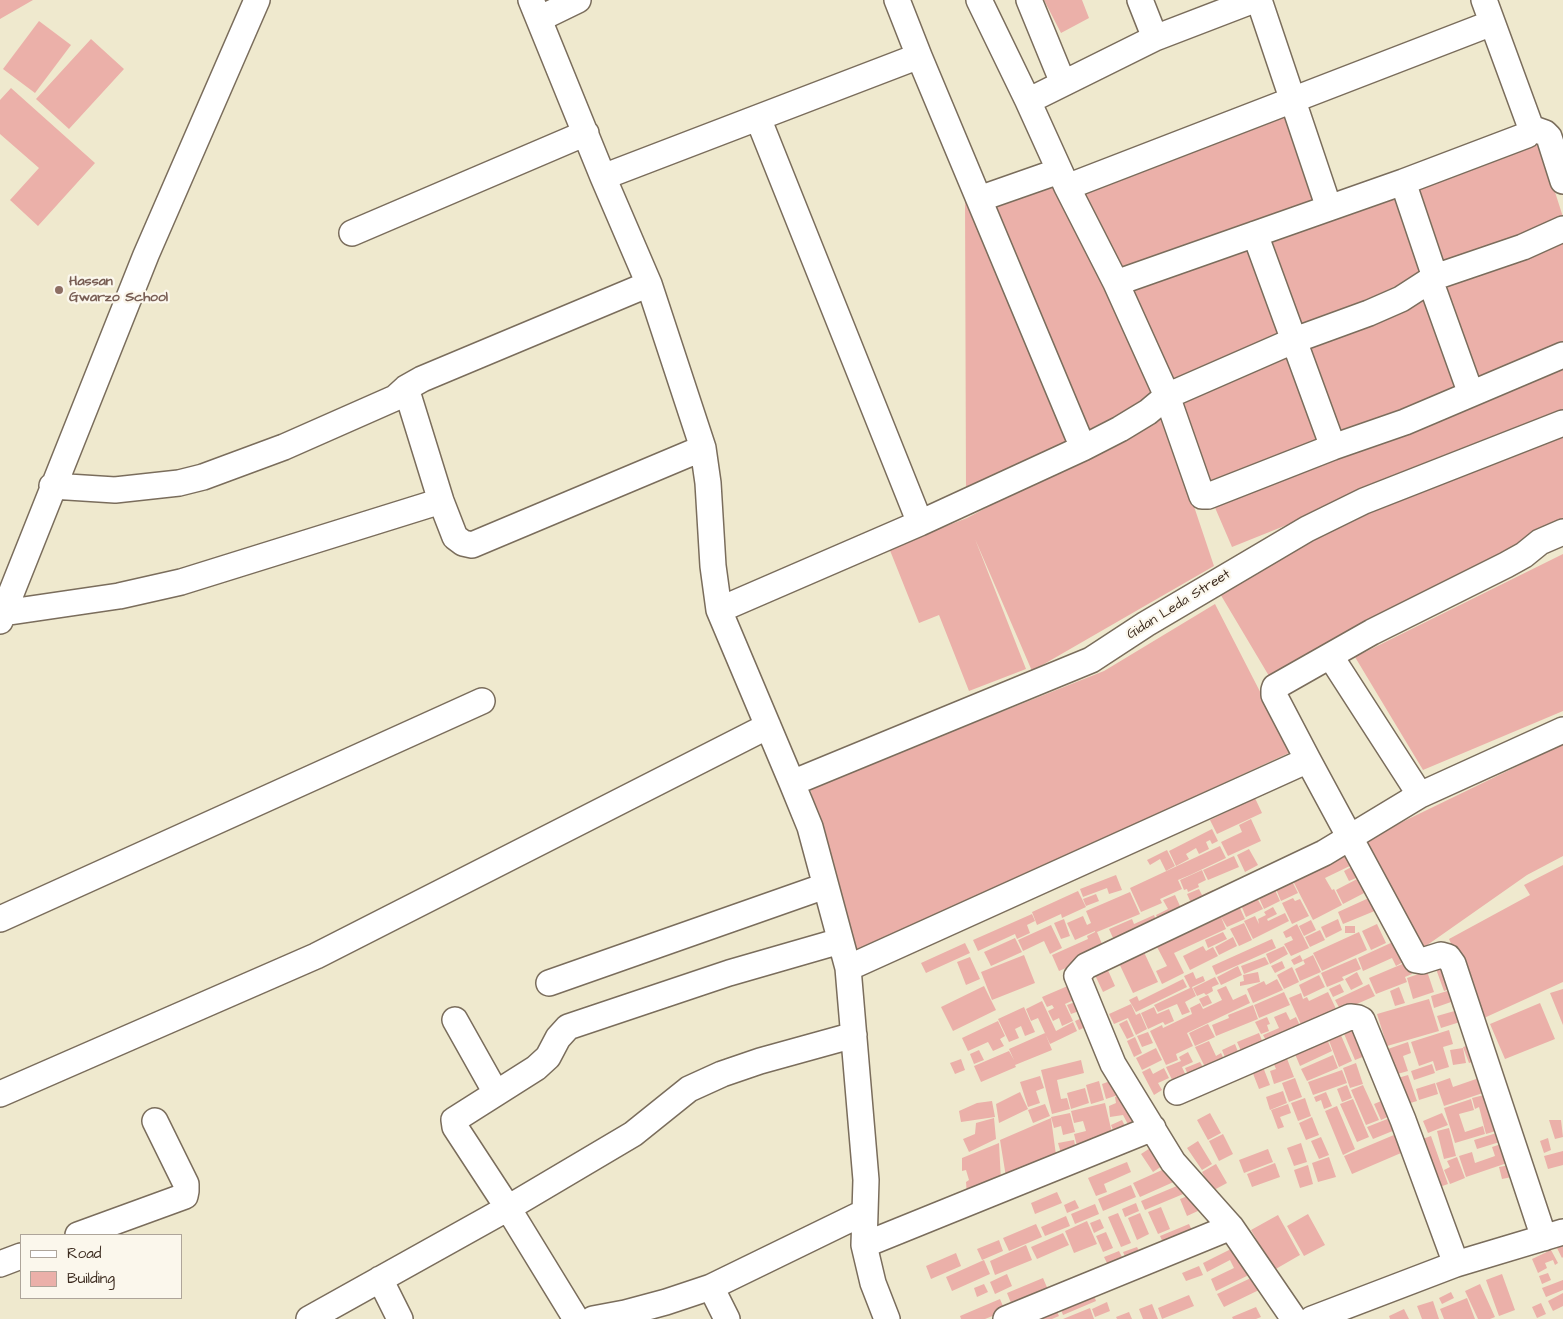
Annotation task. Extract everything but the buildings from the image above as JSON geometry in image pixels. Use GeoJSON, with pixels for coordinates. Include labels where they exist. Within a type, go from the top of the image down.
{"type":"FeatureCollection","features":[{"type":"Feature","properties":{"kind":"street"},"geometry":{"type":"LineString","coordinates":[[2,617],[52,486],[146,255],[258,0]]}},
{"type":"Feature","properties":{"kind":"street"},"geometry":{"type":"LineString","coordinates":[[578,0],[535,9],[603,177],[649,284],[703,448],[708,483],[713,566],[719,610],[810,827],[848,968],[866,1180],[864,1245],[878,1316]]}},
{"type":"Feature","properties":{"kind":"street"},"geometry":{"type":"LineString","coordinates":[[897,0],[918,56],[1083,448]]}},
{"type":"Feature","properties":{"kind":"street"},"geometry":{"type":"LineString","coordinates":[[979,0],[1063,179],[1116,283],[1167,396],[1202,496],[1208,496],[1333,447],[1405,422],[1563,355]]}},
{"type":"Feature","properties":{"kind":"street"},"geometry":{"type":"LineString","coordinates":[[1029,0],[1063,83]]}},
{"type":"Feature","properties":{"kind":"street"},"geometry":{"type":"LineString","coordinates":[[1140,0],[1155,38]]}},
{"type":"Feature","properties":{"kind":"street"},"geometry":{"type":"LineString","coordinates":[[1028,101],[1155,38],[1254,0]]}},
{"type":"Feature","properties":{"kind":"street"},"geometry":{"type":"LineString","coordinates":[[1259,0],[1329,208]]}},
{"type":"Feature","properties":{"kind":"street"},"geometry":{"type":"LineString","coordinates":[[979,199],[1063,179],[1293,100],[1488,11],[1531,128],[1527,135],[1403,182],[1116,283]]}},
{"type":"Feature","properties":{"kind":"street"},"geometry":{"type":"LineString","coordinates":[[603,177],[918,56]]}},
{"type":"Feature","properties":{"kind":"street"},"geometry":{"type":"LineString","coordinates":[[758,118],[920,524]]}},
{"type":"Feature","properties":{"kind":"street"},"geometry":{"type":"LineString","coordinates":[[1531,128],[1545,133],[1549,137],[1563,180]]}},
{"type":"Feature","properties":{"kind":"street"},"geometry":{"type":"LineString","coordinates":[[352,233],[586,133]]}},
{"type":"Feature","properties":{"kind":"street"},"geometry":{"type":"LineString","coordinates":[[1403,182],[1432,279],[1471,394]]}},
{"type":"Feature","properties":{"kind":"street"},"geometry":{"type":"LineString","coordinates":[[719,610],[920,524],[1083,448],[1148,412],[1167,396],[1295,340],[1401,299],[1432,279],[1522,247],[1563,229]]}},
{"type":"Feature","properties":{"kind":"street"},"geometry":{"type":"LineString","coordinates":[[1256,234],[1333,447]]}},
{"type":"Feature","properties":{"kind":"street"},"geometry":{"type":"LineString","coordinates":[[52,486],[115,490],[180,483],[203,477],[284,447],[395,398],[406,388],[422,379],[649,284]]}},
{"type":"Feature","properties":{"kind":"street"},"geometry":{"type":"LineString","coordinates":[[406,388],[441,501],[455,538],[463,543],[472,545],[703,448]]}},
{"type":"Feature","properties":{"kind":"street","name":"Gidan Leda Street"},"geometry":{"type":"LineString","coordinates":[[792,783],[1091,660],[1155,619],[1307,529],[1364,501],[1563,423]]}},
{"type":"Feature","properties":{"kind":"street"},"geometry":{"type":"LineString","coordinates":[[2,617],[119,596],[180,582],[441,501]]}},
{"type":"Feature","properties":{"kind":"street"},"geometry":{"type":"LineString","coordinates":[[1563,532],[1540,542],[1524,555],[1506,565],[1372,632],[1331,657],[1275,687],[1274,690],[1274,695],[1308,760],[1349,837],[1416,960],[1422,961],[1448,956],[1453,964],[1553,1235],[1456,1264],[1309,1319],[1173,1162],[1114,1064],[1077,976],[1086,966],[1300,865],[1349,837],[1420,795],[1563,730]]}},
{"type":"Feature","properties":{"kind":"street"},"geometry":{"type":"LineString","coordinates":[[1331,657],[1420,795]]}},
{"type":"Feature","properties":{"kind":"street"},"geometry":{"type":"LineString","coordinates":[[0,920],[482,701]]}},
{"type":"Feature","properties":{"kind":"street"},"geometry":{"type":"LineString","coordinates":[[0,1094],[316,956],[768,726]]}},
{"type":"Feature","properties":{"kind":"street"},"geometry":{"type":"LineString","coordinates":[[848,968],[1308,760]]}},
{"type":"Feature","properties":{"kind":"street"},"geometry":{"type":"LineString","coordinates":[[549,983],[826,886]]}},
{"type":"Feature","properties":{"kind":"street"},"geometry":{"type":"LineString","coordinates":[[576,1319],[508,1208],[455,1127],[454,1120],[536,1068],[548,1057],[558,1038],[568,1027],[729,973],[840,941]]}},
{"type":"Feature","properties":{"kind":"street"},"geometry":{"type":"LineString","coordinates":[[1176,1092],[1350,1016],[1362,1020],[1403,1120],[1456,1264]]}},
{"type":"Feature","properties":{"kind":"street"},"geometry":{"type":"LineString","coordinates":[[455,1020],[496,1093]]}},
{"type":"Feature","properties":{"kind":"street"},"geometry":{"type":"LineString","coordinates":[[309,1319],[508,1208],[633,1134],[689,1089],[722,1074],[760,1061],[854,1035]]}},
{"type":"Feature","properties":{"kind":"street"},"geometry":{"type":"LineString","coordinates":[[81,1234],[184,1196],[186,1184],[155,1121]]}},
{"type":"Feature","properties":{"kind":"street"},"geometry":{"type":"LineString","coordinates":[[864,1245],[1153,1128]]}},
{"type":"Feature","properties":{"kind":"street"},"geometry":{"type":"LineString","coordinates":[[593,1319],[626,1314],[711,1287],[865,1212]]}},
{"type":"Feature","properties":{"kind":"street"},"geometry":{"type":"LineString","coordinates":[[1006,1319],[1231,1227]]}},
{"type":"Feature","properties":{"kind":"street"},"geometry":{"type":"LineString","coordinates":[[0,1264],[20,1256]]}},
{"type":"Feature","properties":{"kind":"street"},"geometry":{"type":"LineString","coordinates":[[380,1279],[400,1319]]}},
{"type":"Feature","properties":{"kind":"street"},"geometry":{"type":"LineString","coordinates":[[711,1287],[726,1319]]}},
{"type":"Feature","properties":{"kind":"place","name":"Hassan Gwarzo School"},"geometry":{"type":"Point","coordinates":[59,290]}}]}
